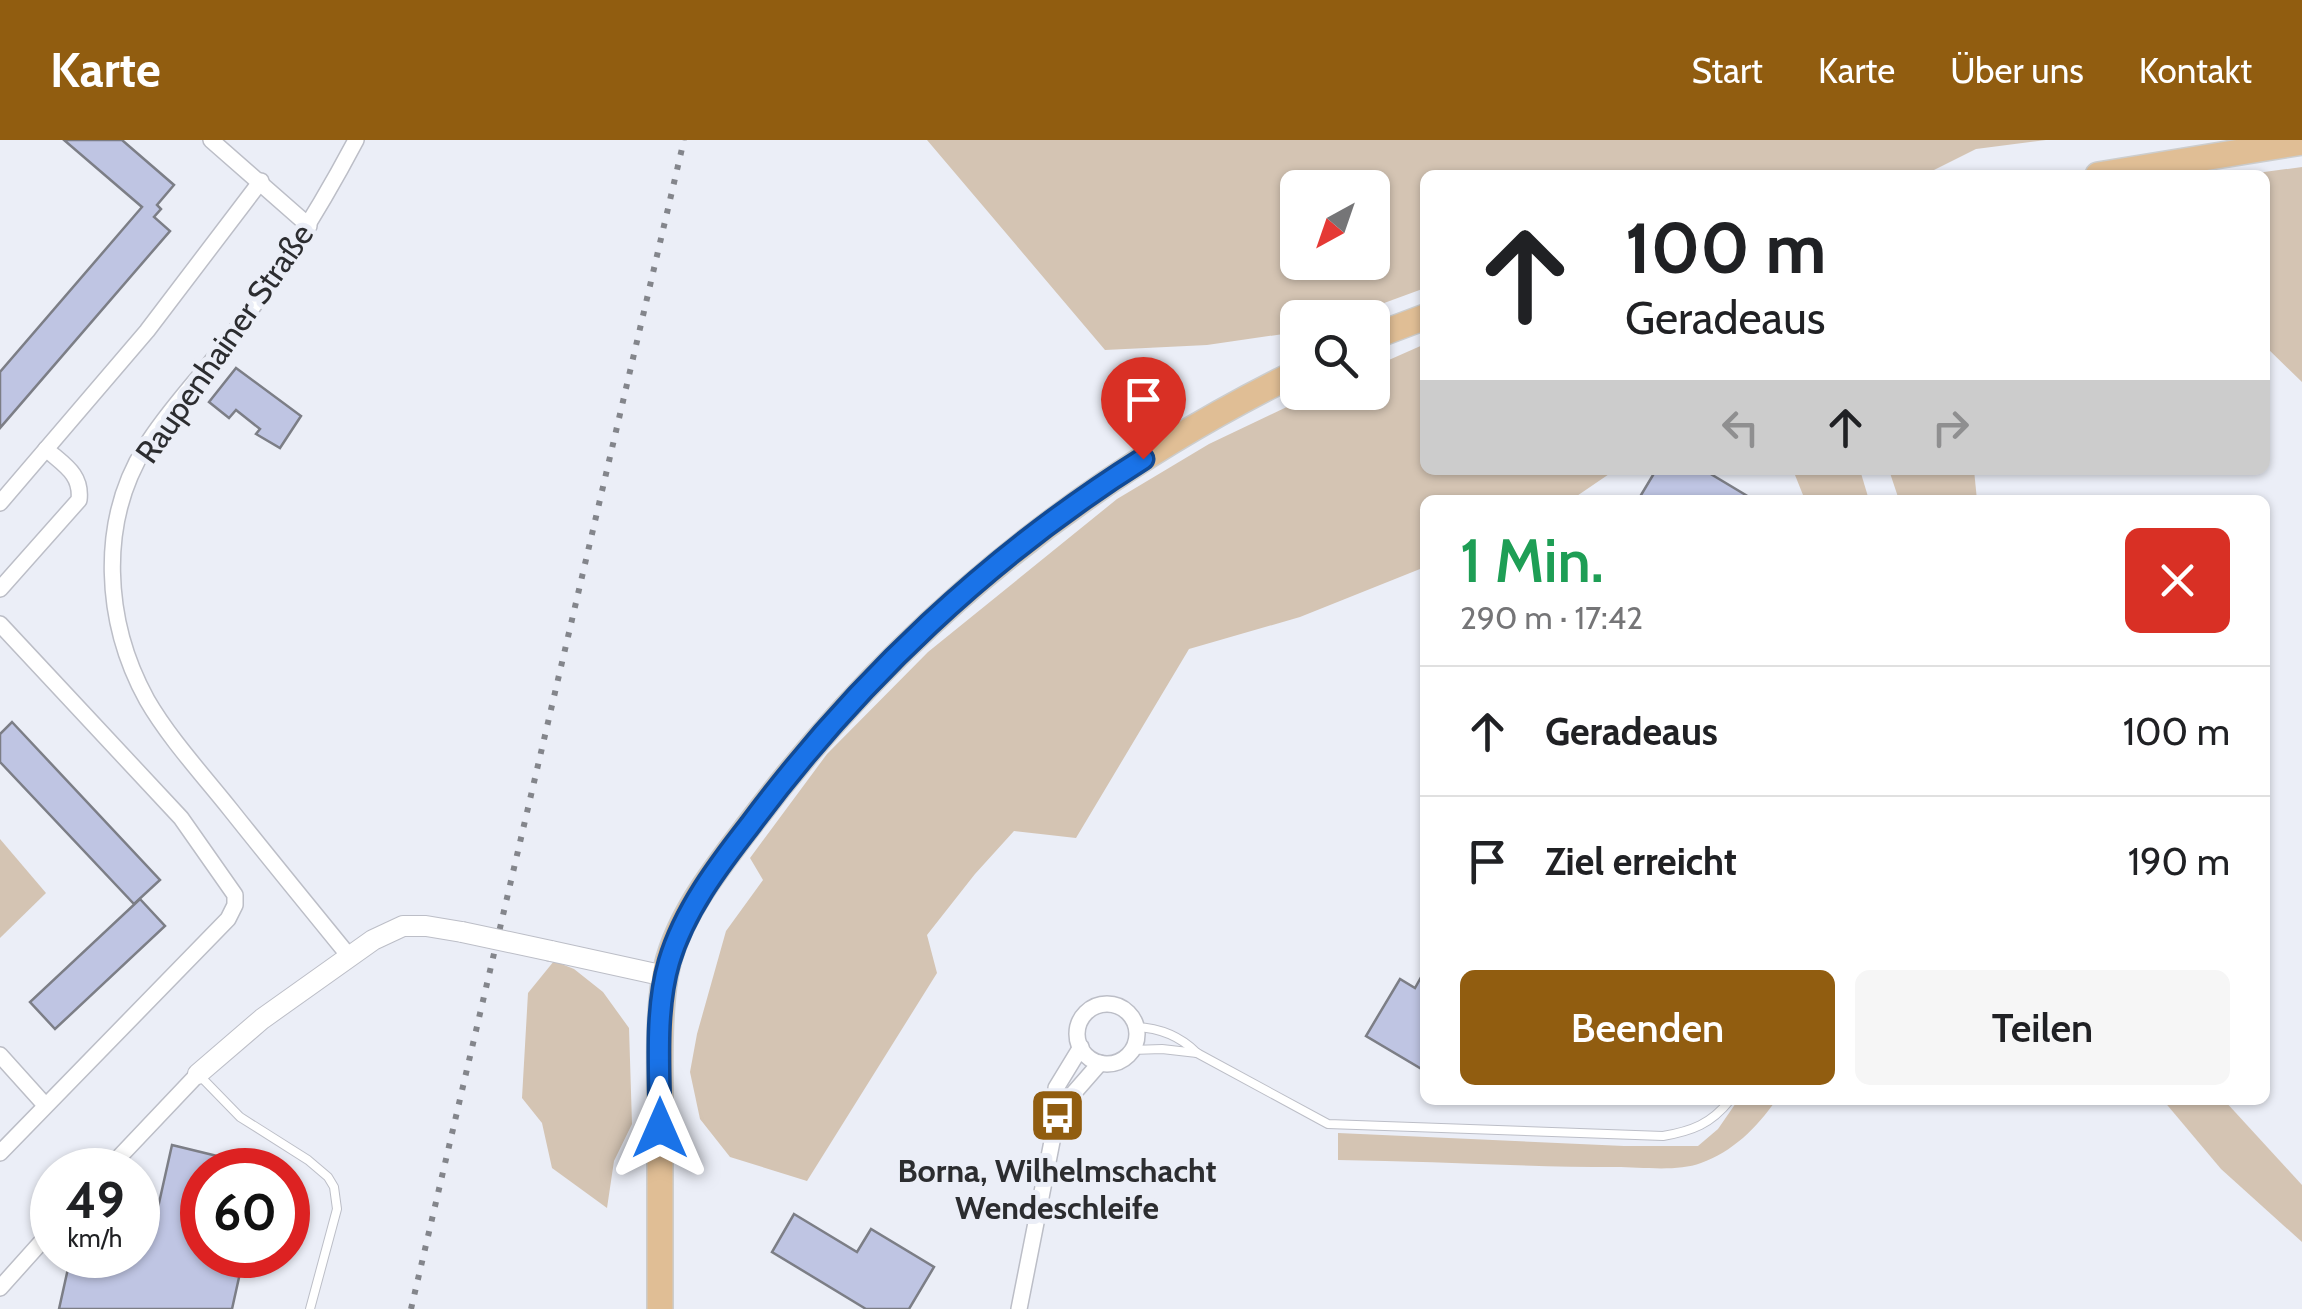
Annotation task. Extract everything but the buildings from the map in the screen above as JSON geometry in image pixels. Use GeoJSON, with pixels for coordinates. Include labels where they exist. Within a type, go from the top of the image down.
{"type":"FeatureCollection","features":[{"type":"Feature","properties":{"kind":"main road"},"geometry":{"type":"LineString","coordinates":[[2129,170],[2302,142]]}},
{"type":"Feature","properties":{"kind":"main road"},"geometry":{"type":"LineString","coordinates":[[1390,330],[1420,319]]}},
{"type":"Feature","properties":{"kind":"main road"},"geometry":{"type":"LineString","coordinates":[[660,1309],[660,1051],[666,976],[683,923],[732,848],[839,714],[912,640],[1021,545],[1076,501],[1209,418],[1280,381]]}},
{"type":"Feature","properties":{"kind":"street"},"geometry":{"type":"LineString","coordinates":[[211,140],[309,226]]}},
{"type":"Feature","properties":{"kind":"street","name":"Raupenhainer Straße"},"geometry":{"type":"LineString","coordinates":[[350,956],[148,701],[126,652],[112,574],[114,529],[125,486],[146,445],[235,331],[309,226],[356,140]]}},
{"type":"Feature","properties":{"kind":"street","name":"Raupenhainer Straße"},"geometry":{"type":"LineString","coordinates":[[0,503],[147,331],[261,181]]}},
{"type":"Feature","properties":{"kind":"street"},"geometry":{"type":"LineString","coordinates":[[0,589],[79,500],[76,476],[46,450]]}},
{"type":"Feature","properties":{"kind":"street"},"geometry":{"type":"LineString","coordinates":[[0,624],[180,818],[232,886],[235,905],[228,919],[0,1153]]}},
{"type":"Feature","properties":{"kind":"street"},"geometry":{"type":"LineString","coordinates":[[128,1148],[198,1074],[262,1019],[373,940],[403,926],[462,932],[666,976]]}},
{"type":"Feature","properties":{"kind":"street"},"geometry":{"type":"LineString","coordinates":[[1097,1006],[1118,1006],[1129,1014],[1136,1028],[1132,1050],[1116,1062],[1100,1063],[1088,1057],[1081,1047],[1080,1023],[1097,1006]]}},
{"type":"Feature","properties":{"kind":"street"},"geometry":{"type":"LineString","coordinates":[[1019,1309],[1058,1112],[1056,1088],[1081,1047]]}},
{"type":"Feature","properties":{"kind":"street"},"geometry":{"type":"LineString","coordinates":[[0,1055],[45,1105]]}},
{"type":"Feature","properties":{"kind":"street"},"geometry":{"type":"LineString","coordinates":[[1058,1112],[1100,1063]]}},
{"type":"Feature","properties":{"kind":"street"},"geometry":{"type":"LineString","coordinates":[[0,1288],[30,1255]]}},
{"type":"Feature","properties":{"kind":"lane"},"geometry":{"type":"LineString","coordinates":[[1136,1028],[1165,1032],[1186,1041],[1197,1053],[1328,1124],[1663,1136],[1706,1124],[1725,1105]]}},
{"type":"Feature","properties":{"kind":"lane"},"geometry":{"type":"LineString","coordinates":[[1132,1050],[1197,1053]]}},
{"type":"Feature","properties":{"kind":"lane"},"geometry":{"type":"LineString","coordinates":[[198,1074],[240,1117],[328,1176],[334,1187],[337,1209],[310,1309]]}},
{"type":"Feature","properties":{"kind":"shaded area"},"geometry":{"type":"Polygon","coordinates":[[[927,140],[2046,140],[1976,149],[1934,170],[1420,170],[1420,290],[1390,301],[1280,300],[1280,334],[1207,345],[1105,350],[927,140]]]}},
{"type":"Feature","properties":{"kind":"shaded area"},"geometry":{"type":"Polygon","coordinates":[[[2302,167],[2302,382],[2270,351],[2270,171],[2302,167]]]}},
{"type":"Feature","properties":{"kind":"shaded area"},"geometry":{"type":"Polygon","coordinates":[[[1420,346],[1420,475],[1608,475],[1578,495],[1420,495],[1420,569],[1300,617],[1189,649],[1076,838],[1014,831],[927,935],[937,973],[807,1181],[730,1157],[700,1119],[690,1072],[726,931],[763,880],[750,858],[827,754],[928,652],[1117,499],[1209,444],[1280,410],[1390,410],[1390,359],[1420,346]]]}},
{"type":"Feature","properties":{"kind":"shaded area"},"geometry":{"type":"Polygon","coordinates":[[[1795,475],[1862,475],[1868,495],[1803,495],[1795,475]]]}},
{"type":"Feature","properties":{"kind":"shaded area"},"geometry":{"type":"Polygon","coordinates":[[[1891,475],[1974,475],[1976,495],[1897,495],[1891,475]]]}},
{"type":"Feature","properties":{"kind":"shaded area"},"geometry":{"type":"Polygon","coordinates":[[[0,839],[46,893],[0,938],[0,839]]]}},
{"type":"Feature","properties":{"kind":"shaded area"},"geometry":{"type":"Polygon","coordinates":[[[554,961],[574,969],[603,992],[629,1028],[632,1124],[614,1161],[607,1208],[552,1168],[542,1123],[522,1098],[528,993],[554,961]]]}},
{"type":"Feature","properties":{"kind":"shaded area"},"geometry":{"type":"Polygon","coordinates":[[[1735,1105],[1772,1105],[1733,1146],[1701,1163],[1681,1167],[1338,1160],[1338,1133],[1698,1146],[1718,1129],[1735,1105]]]}},
{"type":"Feature","properties":{"kind":"shaded area"},"geometry":{"type":"Polygon","coordinates":[[[2167,1105],[2229,1105],[2302,1185],[2302,1242],[2221,1169],[2167,1105]]]}},
{"type":"Feature","properties":{"kind":"railway"},"geometry":{"type":"LineString","coordinates":[[411,1309],[684,140]]}},
{"type":"Feature","properties":{"kind":"place","name":"Borna, Wilhelmschacht Wendeschleife"},"geometry":{"type":"Point","coordinates":[1057,1116]}},
{"type":"Feature","properties":{"kind":"route"},"geometry":{"type":"LineString","coordinates":[[660,1128],[660,1051],[670,958],[683,923],[732,848],[809,747],[912,640],[1076,501],[1143,459]]}}]}
